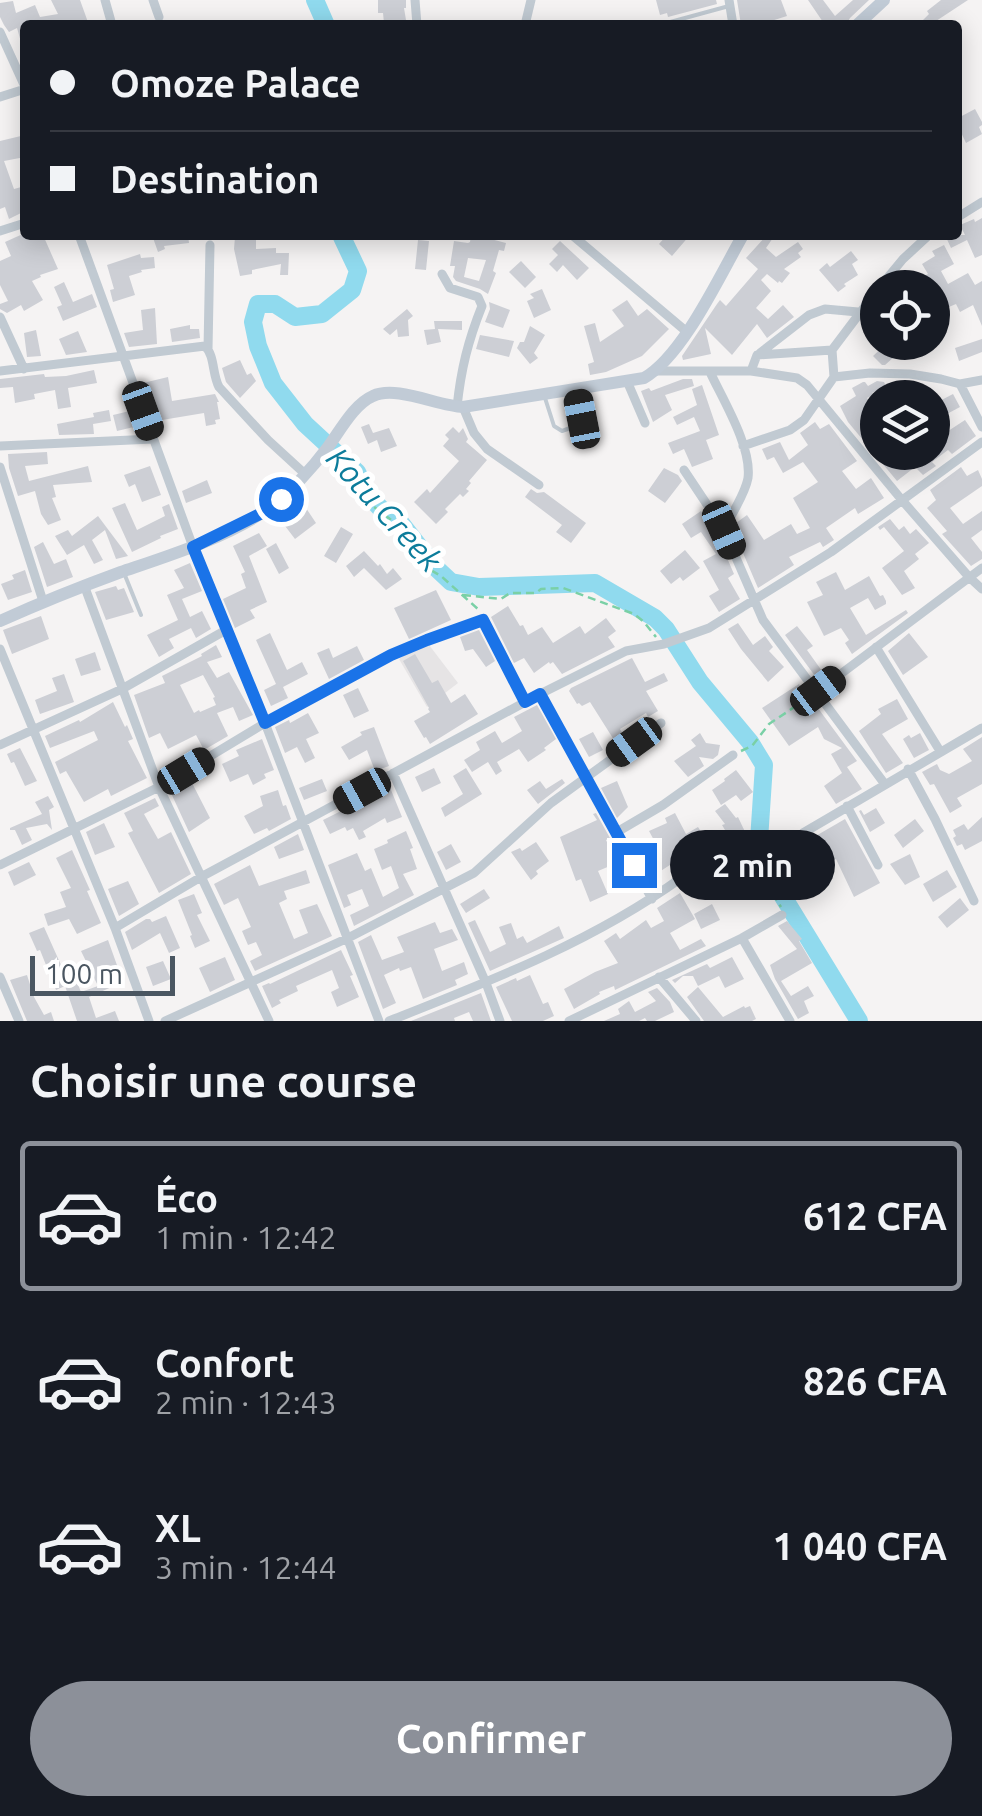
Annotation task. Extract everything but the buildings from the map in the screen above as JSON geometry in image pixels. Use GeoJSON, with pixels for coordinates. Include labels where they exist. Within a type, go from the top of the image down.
{"type":"FeatureCollection","features":[{"type":"Feature","properties":{"kind":"street"},"geometry":{"type":"LineString","coordinates":[[153,0],[159,17]]}},
{"type":"Feature","properties":{"kind":"street"},"geometry":{"type":"LineString","coordinates":[[862,20],[884,0]]}},
{"type":"Feature","properties":{"kind":"street"},"geometry":{"type":"LineString","coordinates":[[0,32],[20,77]]}},
{"type":"Feature","properties":{"kind":"street"},"geometry":{"type":"LineString","coordinates":[[81,240],[193,547],[379,1021]]}},
{"type":"Feature","properties":{"kind":"street"},"geometry":{"type":"LineString","coordinates":[[578,240],[687,332]]}},
{"type":"Feature","properties":{"kind":"street"},"geometry":{"type":"LineString","coordinates":[[0,621],[84,585],[193,547],[266,511],[373,396],[402,394],[460,407],[644,378],[657,371],[687,332],[739,240]]}},
{"type":"Feature","properties":{"kind":"street"},"geometry":{"type":"LineString","coordinates":[[894,270],[924,240]]}},
{"type":"Feature","properties":{"kind":"street"},"geometry":{"type":"LineString","coordinates":[[210,245],[208,348],[214,378],[268,440],[304,473]]}},
{"type":"Feature","properties":{"kind":"street"},"geometry":{"type":"LineString","coordinates":[[442,274],[450,288],[478,297],[482,306],[462,362],[460,407],[487,449],[539,485]]}},
{"type":"Feature","properties":{"kind":"street"},"geometry":{"type":"LineString","coordinates":[[752,371],[757,355],[810,315],[825,309],[858,312]]}},
{"type":"Feature","properties":{"kind":"street"},"geometry":{"type":"LineString","coordinates":[[834,378],[832,350],[860,310]]}},
{"type":"Feature","properties":{"kind":"street"},"geometry":{"type":"LineString","coordinates":[[0,317],[24,369]]}},
{"type":"Feature","properties":{"kind":"street"},"geometry":{"type":"LineString","coordinates":[[0,371],[208,348]]}},
{"type":"Feature","properties":{"kind":"street"},"geometry":{"type":"LineString","coordinates":[[757,355],[832,350]]}},
{"type":"Feature","properties":{"kind":"street"},"geometry":{"type":"LineString","coordinates":[[657,371],[752,371],[797,378],[818,396],[901,499],[982,588]]}},
{"type":"Feature","properties":{"kind":"street"},"geometry":{"type":"LineString","coordinates":[[710,372],[748,461],[748,482],[724,530]]}},
{"type":"Feature","properties":{"kind":"street"},"geometry":{"type":"LineString","coordinates":[[744,446],[790,430],[804,420],[834,378],[910,374],[960,384],[982,380]]}},
{"type":"Feature","properties":{"kind":"street"},"geometry":{"type":"LineString","coordinates":[[627,381],[645,423]]}},
{"type":"Feature","properties":{"kind":"street"},"geometry":{"type":"LineString","coordinates":[[960,384],[982,427]]}},
{"type":"Feature","properties":{"kind":"street"},"geometry":{"type":"LineString","coordinates":[[0,446],[153,438]]}},
{"type":"Feature","properties":{"kind":"street"},"geometry":{"type":"LineString","coordinates":[[116,928],[201,877],[540,694],[626,651],[662,645],[709,628],[831,552],[982,442]]}},
{"type":"Feature","properties":{"kind":"street"},"geometry":{"type":"LineString","coordinates":[[0,467],[44,602]]}},
{"type":"Feature","properties":{"kind":"street"},"geometry":{"type":"LineString","coordinates":[[684,470],[724,530],[763,620],[884,783]]}},
{"type":"Feature","properties":{"kind":"street"},"geometry":{"type":"LineString","coordinates":[[818,691],[982,568]]}},
{"type":"Feature","properties":{"kind":"street"},"geometry":{"type":"LineString","coordinates":[[84,585],[159,786],[269,1021]]}},
{"type":"Feature","properties":{"kind":"street"},"geometry":{"type":"LineString","coordinates":[[0,865],[159,786],[391,655],[483,620],[525,702]]}},
{"type":"Feature","properties":{"kind":"street"},"geometry":{"type":"LineString","coordinates":[[0,745],[122,689],[226,630]]}},
{"type":"Feature","properties":{"kind":"street"},"geometry":{"type":"LineString","coordinates":[[876,647],[940,751]]}},
{"type":"Feature","properties":{"kind":"street"},"geometry":{"type":"LineString","coordinates":[[0,649],[116,928],[149,1021]]}},
{"type":"Feature","properties":{"kind":"street"},"geometry":{"type":"LineString","coordinates":[[540,694],[652,898]]}},
{"type":"Feature","properties":{"kind":"street"},"geometry":{"type":"LineString","coordinates":[[165,1021],[348,938],[474,873],[551,803],[661,722]]}},
{"type":"Feature","properties":{"kind":"street"},"geometry":{"type":"LineString","coordinates":[[803,833],[982,728]]}},
{"type":"Feature","properties":{"kind":"street"},"geometry":{"type":"LineString","coordinates":[[616,832],[663,805],[733,755]]}},
{"type":"Feature","properties":{"kind":"street"},"geometry":{"type":"LineString","coordinates":[[908,769],[974,901]]}},
{"type":"Feature","properties":{"kind":"street"},"geometry":{"type":"LineString","coordinates":[[393,773],[500,1021]]}},
{"type":"Feature","properties":{"kind":"street"},"geometry":{"type":"LineString","coordinates":[[846,806],[878,865]]}},
{"type":"Feature","properties":{"kind":"street"},"geometry":{"type":"LineString","coordinates":[[389,1021],[486,983],[588,936],[681,878]]}},
{"type":"Feature","properties":{"kind":"street"},"geometry":{"type":"LineString","coordinates":[[569,1021],[742,938],[782,914]]}},
{"type":"Feature","properties":{"kind":"street"},"geometry":{"type":"LineString","coordinates":[[742,938],[790,1021]]}},
{"type":"Feature","properties":{"kind":"street"},"geometry":{"type":"LineString","coordinates":[[0,977],[20,1021]]}},
{"type":"Feature","properties":{"kind":"street"},"geometry":{"type":"LineString","coordinates":[[659,977],[696,1021]]}},
{"type":"Feature","properties":{"kind":"lane"},"geometry":{"type":"LineString","coordinates":[[676,20],[729,3]]}},
{"type":"Feature","properties":{"kind":"lane"},"geometry":{"type":"LineString","coordinates":[[544,395],[554,426],[562,431],[581,424],[576,388]]}},
{"type":"Feature","properties":{"kind":"lane"},"geometry":{"type":"LineString","coordinates":[[123,572],[141,615]]}},
{"type":"Feature","properties":{"kind":"path"},"geometry":{"type":"LineString","coordinates":[[324,451],[352,474],[366,500],[394,522],[395,528],[418,551],[418,562],[441,576],[480,611],[483,620]]}},
{"type":"Feature","properties":{"kind":"path"},"geometry":{"type":"LineString","coordinates":[[462,595],[502,599],[510,592],[563,588],[634,614],[662,645]]}},
{"type":"Feature","properties":{"kind":"path"},"geometry":{"type":"LineString","coordinates":[[733,755],[750,748],[768,724],[818,691]]}},
{"type":"Feature","properties":{"kind":"path"},"geometry":{"type":"LineString","coordinates":[[681,878],[700,856],[716,867],[750,864],[760,858]]}},
{"type":"Feature","properties":{"kind":"path"},"geometry":{"type":"LineString","coordinates":[[681,878],[715,873],[738,881],[763,878],[782,914]]}},
{"type":"Feature","properties":{"kind":"shaded area"},"geometry":{"type":"Polygon","coordinates":[[[426,641],[458,683],[427,707],[399,659],[426,641]]]}},
{"type":"Feature","properties":{"kind":"waterway","name":"Kotu Creek"},"geometry":{"type":"LineString","coordinates":[[315,0],[324,20]]}},
{"type":"Feature","properties":{"kind":"waterway","name":"Kotu Creek"},"geometry":{"type":"LineString","coordinates":[[343,240],[358,271],[352,290],[322,314],[295,317],[275,304],[258,304],[253,322],[273,383],[305,424],[357,472],[369,496],[400,522],[451,582],[479,587],[595,583],[655,618],[666,629],[700,682],[764,765],[759,840],[768,872],[859,1021]]}},
{"type":"Feature","properties":{"kind":"route"},"geometry":{"type":"LineString","coordinates":[[281,499],[266,511],[193,547],[265,723],[391,655],[483,620],[525,702],[540,694],[634,865]]}}]}
